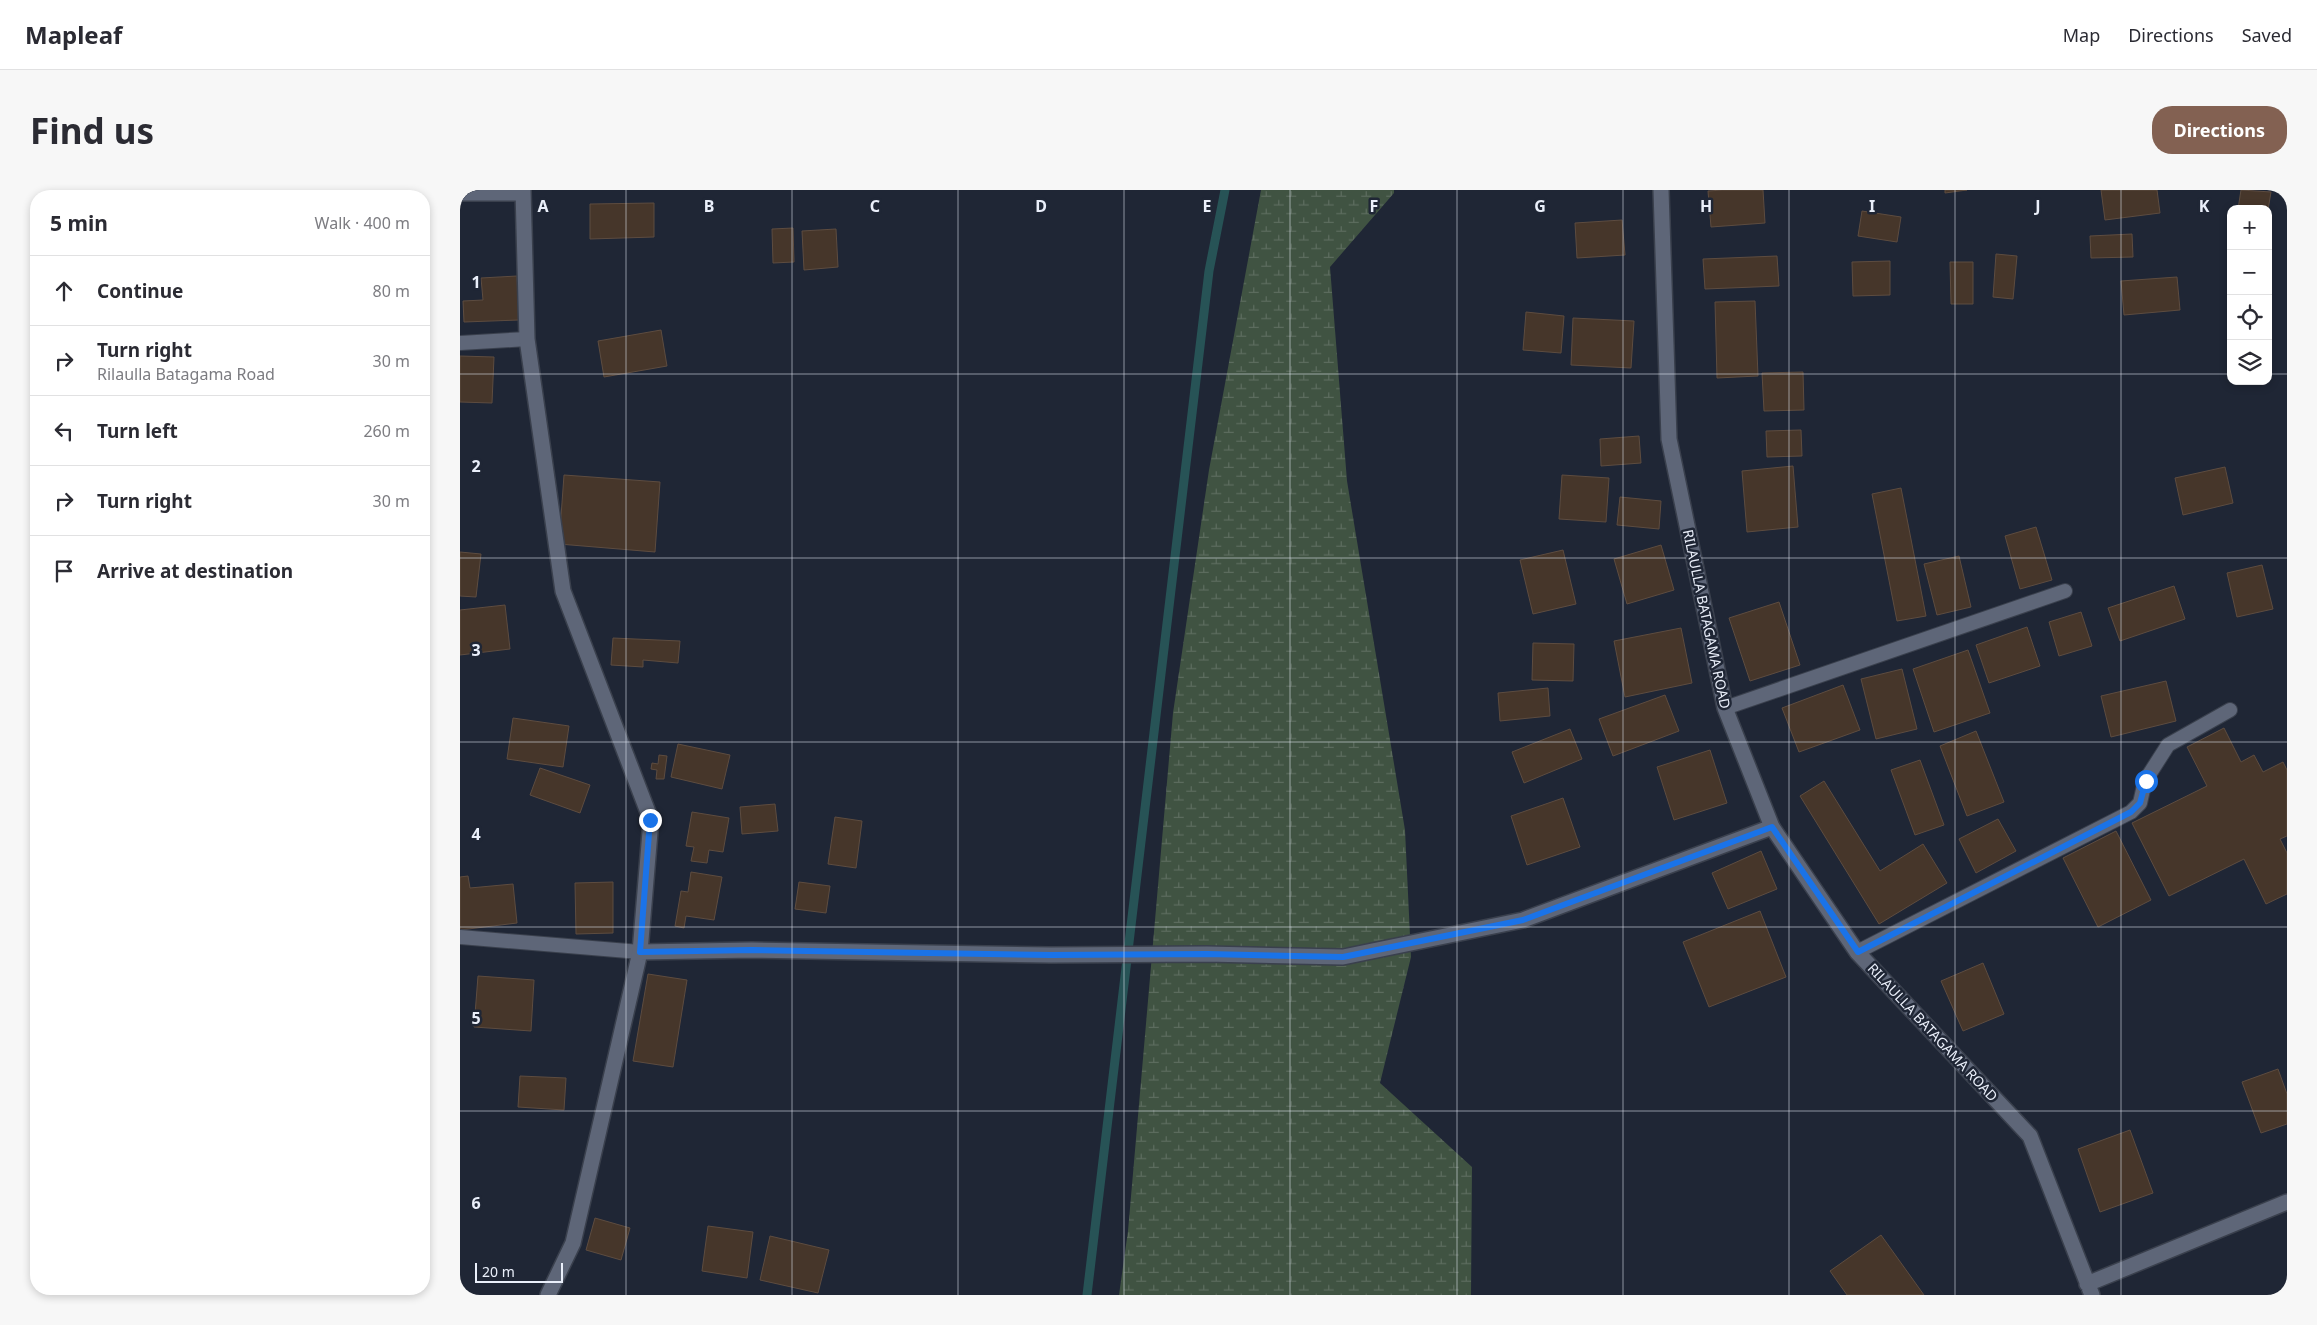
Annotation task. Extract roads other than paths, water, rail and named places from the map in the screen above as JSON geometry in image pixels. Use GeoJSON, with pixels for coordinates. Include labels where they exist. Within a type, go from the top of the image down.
{"type":"FeatureCollection","features":[{"type":"Feature","properties":{"kind":"street","name":"RILAULLA BATAGAMA ROAD"},"geometry":{"type":"LineString","coordinates":[[1661,190],[1670,439],[1725,708],[1772,827],[1858,952],[2030,1136],[2090,1289]]}},
{"type":"Feature","properties":{"kind":"street"},"geometry":{"type":"LineString","coordinates":[[460,192],[523,192],[526,339],[563,591],[650,820],[640,952],[573,1243],[548,1295]]}},
{"type":"Feature","properties":{"kind":"street"},"geometry":{"type":"LineString","coordinates":[[640,952],[752,950],[1343,957],[1523,920],[1772,827]]}},
{"type":"Feature","properties":{"kind":"street"},"geometry":{"type":"LineString","coordinates":[[2090,1289],[2287,1202]]}},
{"type":"Feature","properties":{"kind":"lane"},"geometry":{"type":"LineString","coordinates":[[460,343],[526,339]]}},
{"type":"Feature","properties":{"kind":"lane"},"geometry":{"type":"LineString","coordinates":[[1725,708],[2065,591]]}},
{"type":"Feature","properties":{"kind":"lane"},"geometry":{"type":"LineString","coordinates":[[1858,952],[2131,812],[2140,803],[2146,781],[2168,745],[2230,710]]}},
{"type":"Feature","properties":{"kind":"lane"},"geometry":{"type":"LineString","coordinates":[[460,937],[640,952]]}},
{"type":"Feature","properties":{"kind":"waterway"},"geometry":{"type":"LineString","coordinates":[[1087,1295],[1209,271],[1225,190]]}}]}
